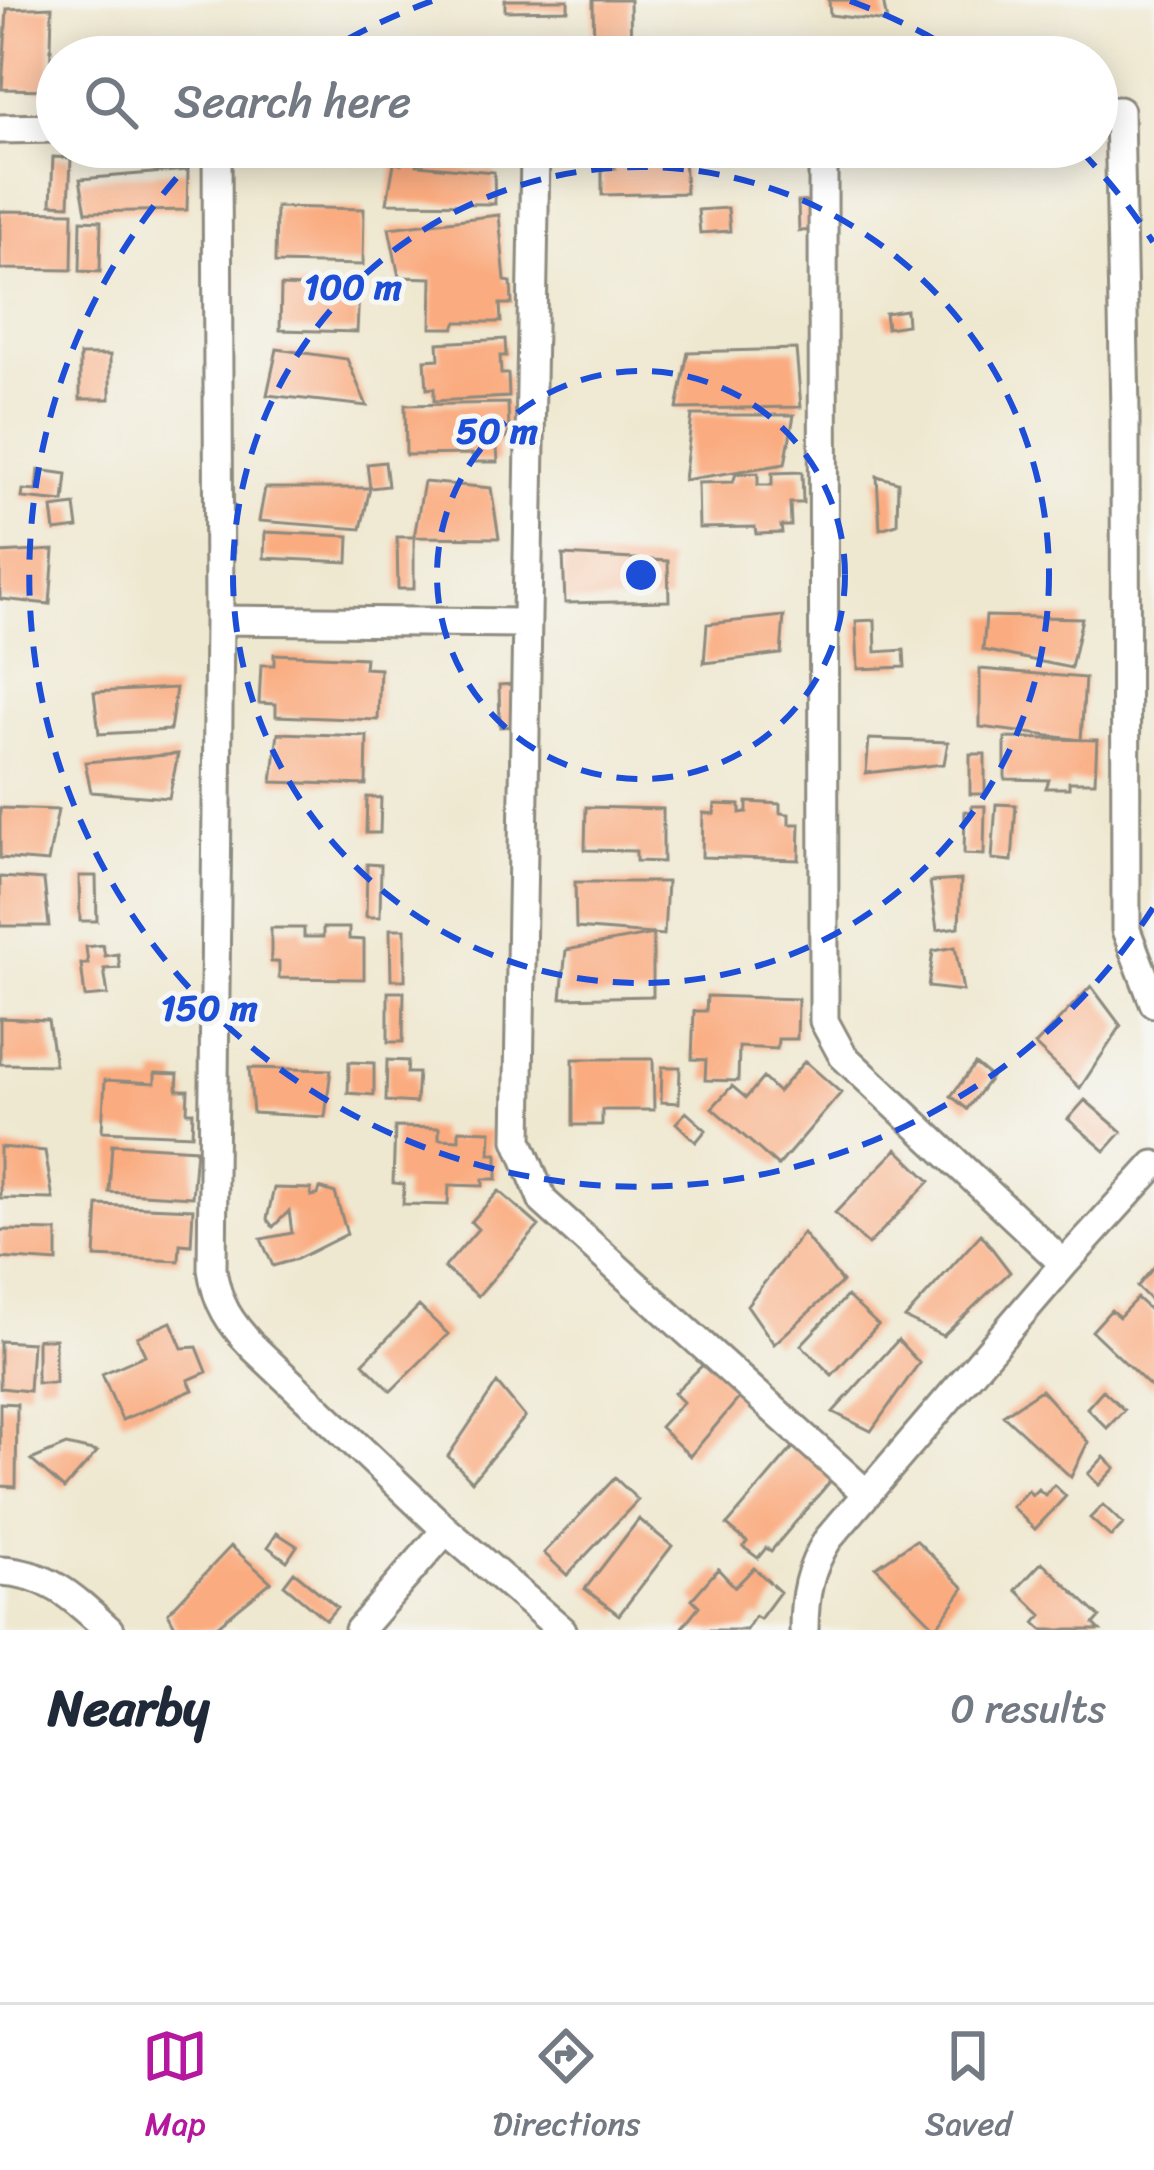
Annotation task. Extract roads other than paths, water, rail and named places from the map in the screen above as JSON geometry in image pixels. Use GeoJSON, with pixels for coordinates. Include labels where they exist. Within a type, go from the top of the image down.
{"type":"FeatureCollection","features":[{"type":"Feature","properties":{"kind":"street"},"geometry":{"type":"LineString","coordinates":[[1118,111],[1126,412],[1126,931],[1154,1003]]}},
{"type":"Feature","properties":{"kind":"street"},"geometry":{"type":"LineString","coordinates":[[0,129],[36,128]]}},
{"type":"Feature","properties":{"kind":"street"},"geometry":{"type":"LineString","coordinates":[[217,168],[215,1292],[233,1327],[446,1530],[562,1630]]}},
{"type":"Feature","properties":{"kind":"street"},"geometry":{"type":"LineString","coordinates":[[535,168],[518,1141],[543,1201],[867,1494]]}},
{"type":"Feature","properties":{"kind":"street"},"geometry":{"type":"LineString","coordinates":[[823,168],[824,1021],[843,1056],[1064,1264]]}},
{"type":"Feature","properties":{"kind":"street"},"geometry":{"type":"LineString","coordinates":[[219,620],[525,623]]}},
{"type":"Feature","properties":{"kind":"street"},"geometry":{"type":"LineString","coordinates":[[804,1630],[804,1596],[816,1557],[1154,1165]]}},
{"type":"Feature","properties":{"kind":"street"},"geometry":{"type":"LineString","coordinates":[[359,1630],[446,1530]]}},
{"type":"Feature","properties":{"kind":"street"},"geometry":{"type":"LineString","coordinates":[[0,1571],[50,1580],[109,1630]]}}]}
